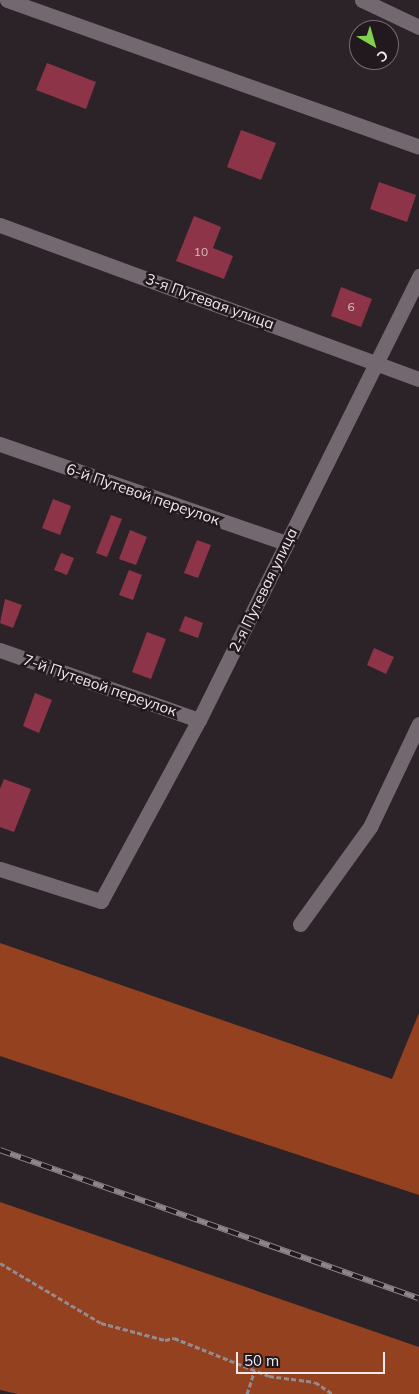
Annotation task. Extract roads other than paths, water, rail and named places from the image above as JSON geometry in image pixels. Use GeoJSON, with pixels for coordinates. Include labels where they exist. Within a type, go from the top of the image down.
{"type":"FeatureCollection","features":[{"type":"Feature","properties":{"kind":"street"},"geometry":{"type":"LineString","coordinates":[[6,0],[419,147]]}},
{"type":"Feature","properties":{"kind":"street"},"geometry":{"type":"LineString","coordinates":[[362,0],[419,27]]}},
{"type":"Feature","properties":{"kind":"street","name":"3-я Путевая улица"},"geometry":{"type":"LineString","coordinates":[[0,224],[378,362],[419,379]]}},
{"type":"Feature","properties":{"kind":"street","name":"2-я Путевая улица"},"geometry":{"type":"LineString","coordinates":[[0,869],[101,901],[199,720],[419,276]]}},
{"type":"Feature","properties":{"kind":"street","name":"6-й Путевой переулок"},"geometry":{"type":"LineString","coordinates":[[0,444],[286,543]]}},
{"type":"Feature","properties":{"kind":"street","name":"7-й Путевой переулок"},"geometry":{"type":"LineString","coordinates":[[0,650],[199,720]]}},
{"type":"Feature","properties":{"kind":"street"},"geometry":{"type":"LineString","coordinates":[[300,924],[370,827],[419,724]]}},
{"type":"Feature","properties":{"kind":"railway"},"geometry":{"type":"LineString","coordinates":[[0,1150],[419,1298]]}}]}
